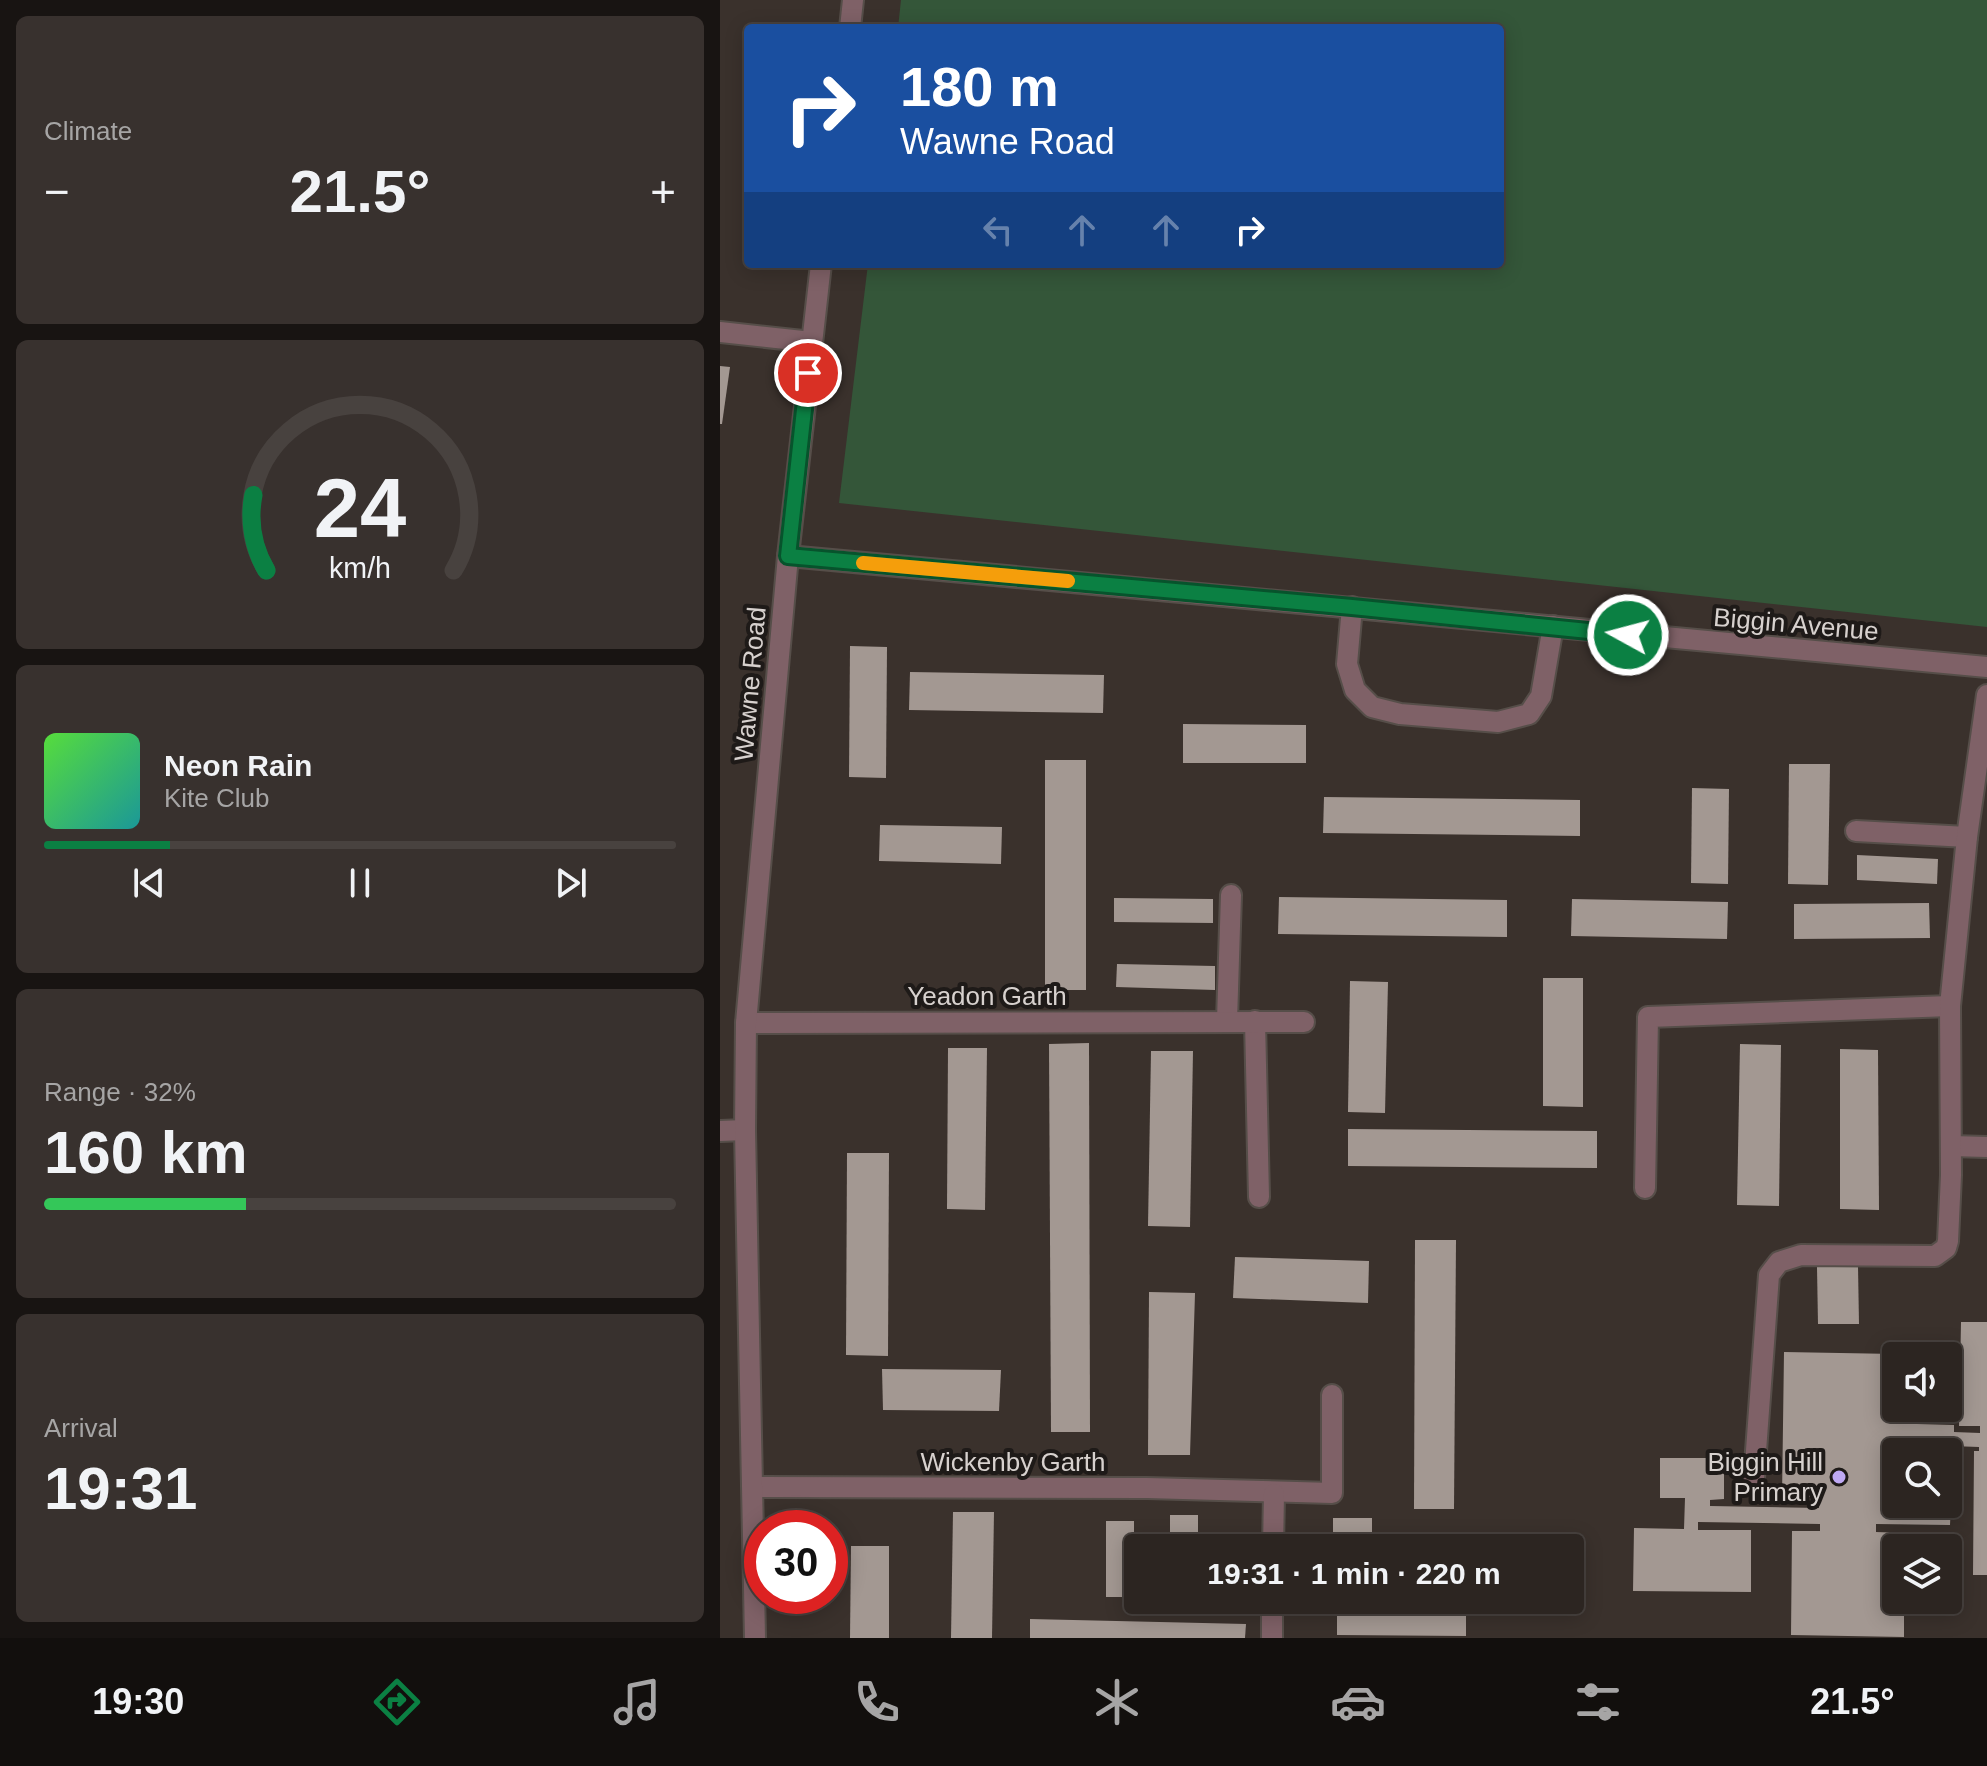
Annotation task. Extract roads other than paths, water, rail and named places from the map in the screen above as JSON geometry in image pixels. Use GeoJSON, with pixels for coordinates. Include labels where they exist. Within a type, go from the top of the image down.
{"type":"FeatureCollection","features":[{"type":"Feature","properties":{"kind":"street"},"geometry":{"type":"LineString","coordinates":[[850,24],[853,0]]}},
{"type":"Feature","properties":{"kind":"street","name":"Wawne Road"},"geometry":{"type":"LineString","coordinates":[[755,1638],[745,1130],[746,1023],[788,556],[821,268]]}},
{"type":"Feature","properties":{"kind":"street"},"geometry":{"type":"LineString","coordinates":[[720,332],[812,342]]}},
{"type":"Feature","properties":{"kind":"street","name":"Biggin Avenue"},"geometry":{"type":"LineString","coordinates":[[788,556],[1987,667]]}},
{"type":"Feature","properties":{"kind":"street"},"geometry":{"type":"LineString","coordinates":[[1352,607],[1347,664],[1355,690],[1372,707],[1433,718],[1498,722],[1529,714],[1541,696],[1553,626]]}},
{"type":"Feature","properties":{"kind":"street"},"geometry":{"type":"LineString","coordinates":[[1754,1478],[1765,1307],[1769,1275],[1774,1268],[1787,1258],[1801,1255],[1935,1256],[1946,1248],[1951,1175],[1950,1006],[1967,837],[1987,695]]}},
{"type":"Feature","properties":{"kind":"street"},"geometry":{"type":"LineString","coordinates":[[1856,831],[1967,837]]}},
{"type":"Feature","properties":{"kind":"street"},"geometry":{"type":"LineString","coordinates":[[1227,1021],[1231,895]]}},
{"type":"Feature","properties":{"kind":"street"},"geometry":{"type":"LineString","coordinates":[[1645,1188],[1648,1017],[1950,1006]]}},
{"type":"Feature","properties":{"kind":"street"},"geometry":{"type":"LineString","coordinates":[[1255,1021],[1259,1197]]}},
{"type":"Feature","properties":{"kind":"street","name":"Yeadon Garth"},"geometry":{"type":"LineString","coordinates":[[746,1023],[1304,1022]]}},
{"type":"Feature","properties":{"kind":"street"},"geometry":{"type":"LineString","coordinates":[[720,1131],[745,1130]]}},
{"type":"Feature","properties":{"kind":"street"},"geometry":{"type":"LineString","coordinates":[[1951,1146],[1987,1147]]}},
{"type":"Feature","properties":{"kind":"street","name":"Wickenby Garth"},"geometry":{"type":"LineString","coordinates":[[753,1487],[1147,1488],[1274,1494],[1332,1493],[1332,1395]]}},
{"type":"Feature","properties":{"kind":"street"},"geometry":{"type":"LineString","coordinates":[[1273,1534],[1274,1494]]}},
{"type":"Feature","properties":{"kind":"street"},"geometry":{"type":"LineString","coordinates":[[1272,1614],[1272,1638]]}},
{"type":"Feature","properties":{"kind":"place","name":"Biggin Hill Primary"},"geometry":{"type":"Point","coordinates":[1839,1477]}}]}
